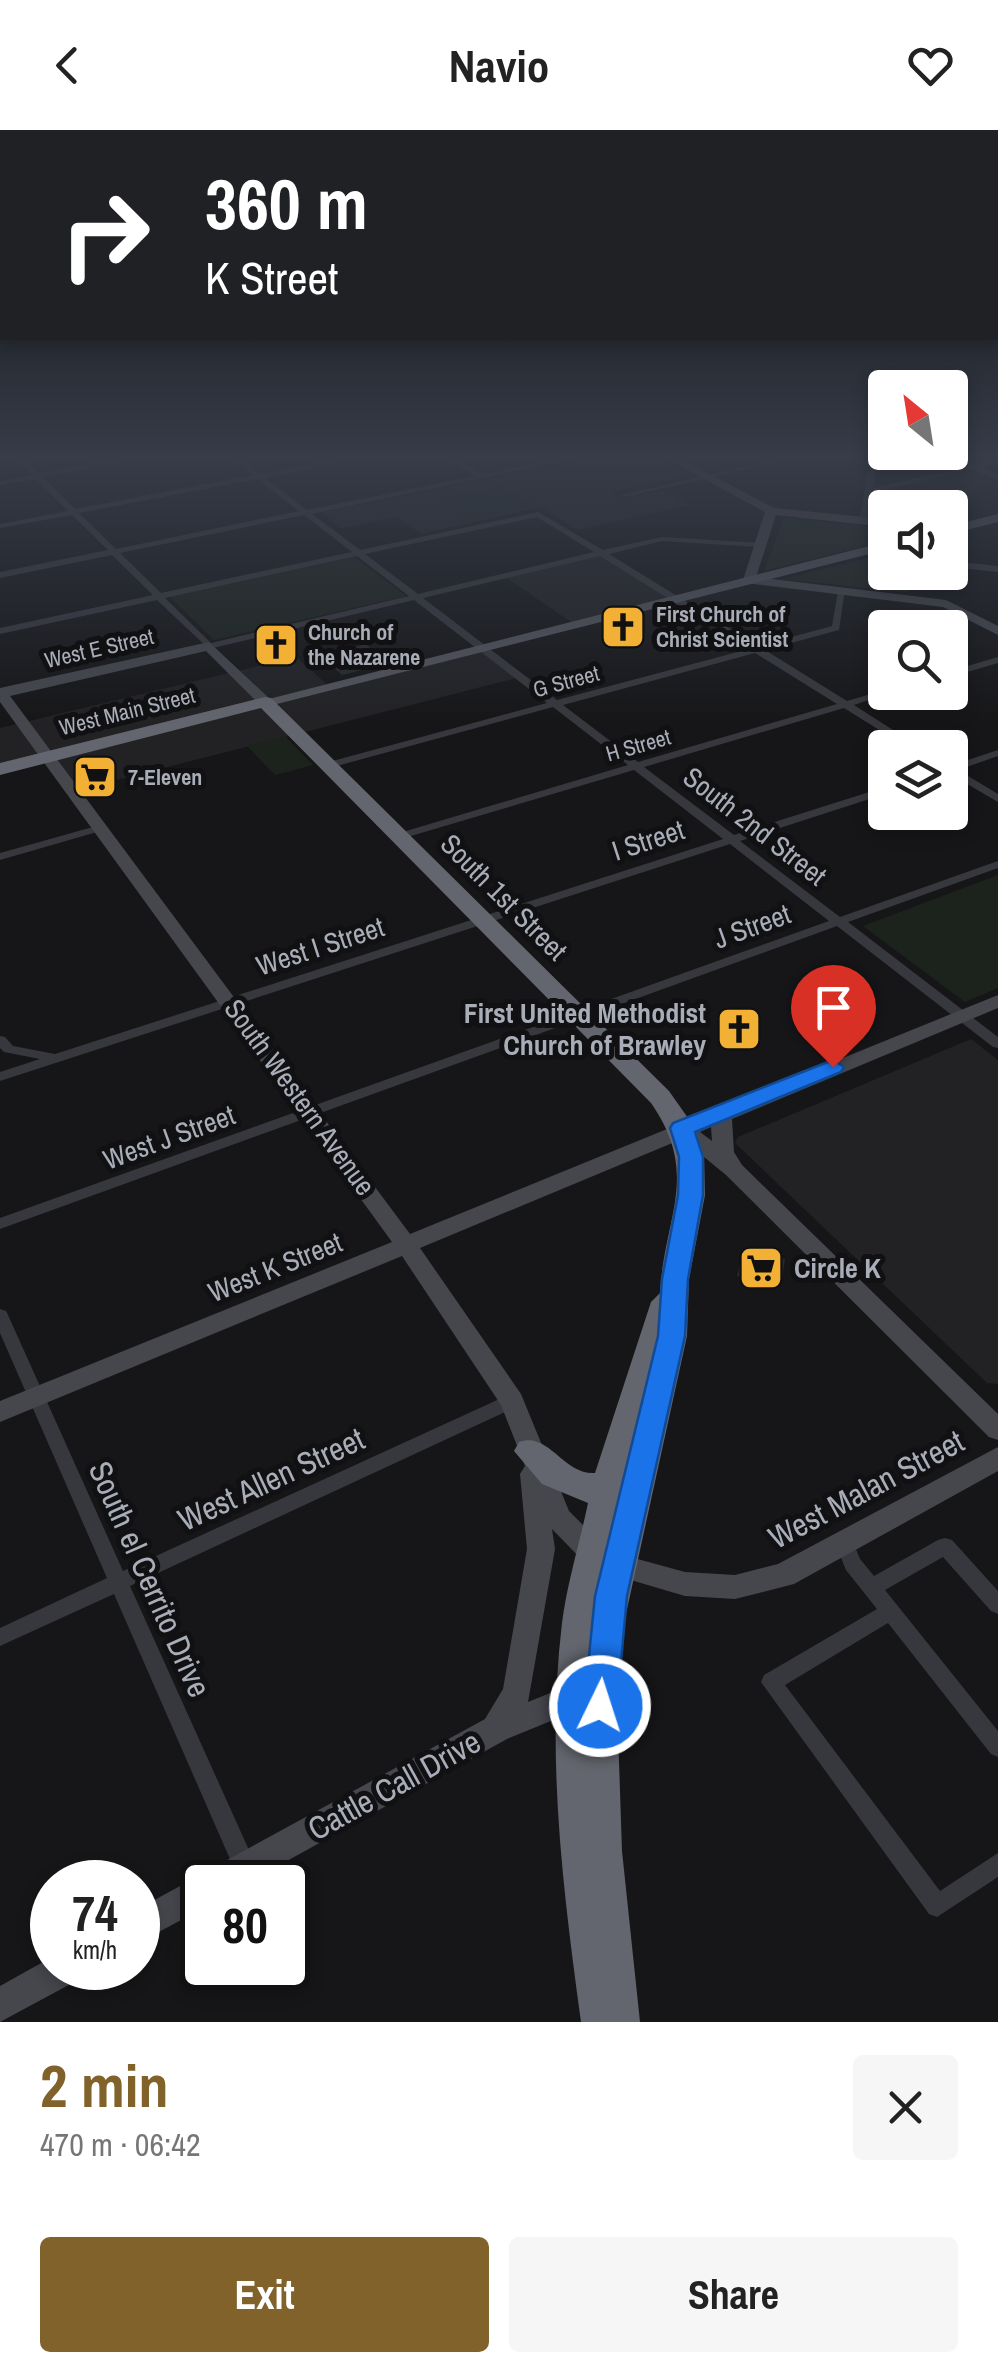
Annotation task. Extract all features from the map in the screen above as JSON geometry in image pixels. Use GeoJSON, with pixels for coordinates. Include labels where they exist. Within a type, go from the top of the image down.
{"type":"FeatureCollection","features":[{"type":"Feature","properties":{"kind":"highway","name":"West Main Street"},"geometry":{"type":"LineString","coordinates":[[0,769],[265,702]]}},
{"type":"Feature","properties":{"kind":"highway","name":"South 1st Street"},"geometry":{"type":"LineString","coordinates":[[265,702],[580,1014],[660,1097],[682,1128]]}},
{"type":"Feature","properties":{"kind":"highway"},"geometry":{"type":"LineString","coordinates":[[602,2022],[579,1857],[574,1697],[580,1620],[605,1559],[672,1336],[675,1279],[690,1195],[691,1157],[682,1128]]}},
{"type":"Feature","properties":{"kind":"highway"},"geometry":{"type":"LineString","coordinates":[[620,2022],[602,1852],[598,1732],[606,1623],[608,1483],[675,1279]]}},
{"type":"Feature","properties":{"kind":"highway"},"geometry":{"type":"LineString","coordinates":[[530,1451],[554,1474],[588,1489],[608,1483]]}},
{"type":"Feature","properties":{"kind":"main road"},"geometry":{"type":"LineString","coordinates":[[265,702],[868,550]]}},
{"type":"Feature","properties":{"kind":"street"},"geometry":{"type":"LineString","coordinates":[[110,547],[265,702]]}},
{"type":"Feature","properties":{"kind":"street"},"geometry":{"type":"LineString","coordinates":[[0,575],[138,547]]}},
{"type":"Feature","properties":{"kind":"street","name":"South 2nd Street"},"geometry":{"type":"LineString","coordinates":[[352,547],[998,1044]]}},
{"type":"Feature","properties":{"kind":"street"},"geometry":{"type":"LineString","coordinates":[[0,631],[385,547]]}},
{"type":"Feature","properties":{"kind":"street"},"geometry":{"type":"LineString","coordinates":[[594,547],[887,730]]}},
{"type":"Feature","properties":{"kind":"street"},"geometry":{"type":"LineString","coordinates":[[209,646],[632,547]]}},
{"type":"Feature","properties":{"kind":"street"},"geometry":{"type":"LineString","coordinates":[[759,547],[748,580],[946,604],[998,631]]}},
{"type":"Feature","properties":{"kind":"street"},"geometry":{"type":"LineString","coordinates":[[968,569],[998,569]]}},
{"type":"Feature","properties":{"kind":"street"},"geometry":{"type":"LineString","coordinates":[[946,604],[948,590]]}},
{"type":"Feature","properties":{"kind":"street","name":"G Street"},"geometry":{"type":"LineString","coordinates":[[329,765],[836,628],[842,591]]}},
{"type":"Feature","properties":{"kind":"street","name":"West E Street"},"geometry":{"type":"LineString","coordinates":[[1,693],[209,646]]}},
{"type":"Feature","properties":{"kind":"street"},"geometry":{"type":"LineString","coordinates":[[968,669],[998,660]]}},
{"type":"Feature","properties":{"kind":"street","name":"South Western Avenue"},"geometry":{"type":"LineString","coordinates":[[1,693],[407,1246],[512,1401],[558,1518],[605,1559]]}},
{"type":"Feature","properties":{"kind":"street","name":"H Street"},"geometry":{"type":"LineString","coordinates":[[400,836],[868,698]]}},
{"type":"Feature","properties":{"kind":"street"},"geometry":{"type":"LineString","coordinates":[[968,763],[998,753]]}},
{"type":"Feature","properties":{"kind":"street"},"geometry":{"type":"LineString","coordinates":[[968,780],[998,799]]}},
{"type":"Feature","properties":{"kind":"street","name":"I Street"},"geometry":{"type":"LineString","coordinates":[[484,919],[868,796]]}},
{"type":"Feature","properties":{"kind":"street"},"geometry":{"type":"LineString","coordinates":[[0,857],[100,828]]}},
{"type":"Feature","properties":{"kind":"street","name":"J Street"},"geometry":{"type":"LineString","coordinates":[[580,1014],[998,864]]}},
{"type":"Feature","properties":{"kind":"street","name":"West I Street"},"geometry":{"type":"LineString","coordinates":[[0,1077],[484,919]]}},
{"type":"Feature","properties":{"kind":"street","name":"West K Street"},"geometry":{"type":"LineString","coordinates":[[0,1412],[998,1001]]}},
{"type":"Feature","properties":{"kind":"street","name":"West J Street"},"geometry":{"type":"LineString","coordinates":[[0,1224],[580,1014]]}},
{"type":"Feature","properties":{"kind":"street"},"geometry":{"type":"LineString","coordinates":[[0,1040],[10,1049],[36,1057],[64,1056]]}},
{"type":"Feature","properties":{"kind":"street"},"geometry":{"type":"LineString","coordinates":[[721,1113],[724,1152],[734,1170]]}},
{"type":"Feature","properties":{"kind":"street","name":"South 1st Street"},"geometry":{"type":"LineString","coordinates":[[682,1128],[734,1170],[998,1430]]}},
{"type":"Feature","properties":{"kind":"street","name":"South el Cerrito Drive"},"geometry":{"type":"LineString","coordinates":[[0,1314],[118,1582],[225,1860]]}},
{"type":"Feature","properties":{"kind":"street","name":"West Allen Street"},"geometry":{"type":"LineString","coordinates":[[0,1637],[512,1401]]}},
{"type":"Feature","properties":{"kind":"street","name":"South Western Avenue"},"geometry":{"type":"LineString","coordinates":[[496,1729],[517,1693],[541,1549],[530,1451]]}},
{"type":"Feature","properties":{"kind":"street","name":"West Malan Street"},"geometry":{"type":"LineString","coordinates":[[605,1559],[686,1584],[734,1586],[784,1575],[998,1458]]}},
{"type":"Feature","properties":{"kind":"street"},"geometry":{"type":"LineString","coordinates":[[844,1543],[889,1612],[998,1747]]}},
{"type":"Feature","properties":{"kind":"street"},"geometry":{"type":"LineString","coordinates":[[871,1588],[944,1546],[998,1605]]}},
{"type":"Feature","properties":{"kind":"street"},"geometry":{"type":"LineString","coordinates":[[889,1612],[771,1682],[937,1906],[998,1864]]}},
{"type":"Feature","properties":{"kind":"street","name":"Cattle Call Drive"},"geometry":{"type":"LineString","coordinates":[[258,1860],[496,1729],[574,1697]]}},
{"type":"Feature","properties":{"kind":"street"},"geometry":{"type":"LineString","coordinates":[[0,2004],[30,1988]]}},
{"type":"Feature","properties":{"kind":"shaded area"},"geometry":{"type":"Polygon","coordinates":[[[773,547],[860,547],[764,571],[773,547]]]}},
{"type":"Feature","properties":{"kind":"shaded area"},"geometry":{"type":"Polygon","coordinates":[[[603,553],[677,599],[574,624],[504,576],[603,553]]]}},
{"type":"Feature","properties":{"kind":"shaded area"},"geometry":{"type":"Polygon","coordinates":[[[354,557],[406,596],[214,640],[170,597],[354,557]]]}},
{"type":"Feature","properties":{"kind":"shaded area"},"geometry":{"type":"Polygon","coordinates":[[[868,558],[868,588],[782,579],[868,558]]]}},
{"type":"Feature","properties":{"kind":"shaded area"},"geometry":{"type":"Polygon","coordinates":[[[482,648],[521,677],[73,791],[48,757],[0,769],[0,728],[296,657],[329,686],[482,648]]]}},
{"type":"Feature","properties":{"kind":"shaded area"},"geometry":{"type":"Polygon","coordinates":[[[285,736],[313,765],[275,775],[247,746],[285,736]]]}},
{"type":"Feature","properties":{"kind":"shaded area"},"geometry":{"type":"Polygon","coordinates":[[[998,875],[998,988],[965,1002],[863,926],[998,875]]]}},
{"type":"Feature","properties":{"kind":"shaded area"},"geometry":{"type":"Polygon","coordinates":[[[971,1039],[998,1060],[998,1384],[987,1383],[735,1143],[738,1137],[971,1039]]]}},
{"type":"Feature","properties":{"kind":"building"},"geometry":{"type":"Polygon","coordinates":[[[366,644],[386,664],[342,675],[323,658],[366,644]]]}},
{"type":"Feature","properties":{"kind":"building","name":"Circle K"},"geometry":{"type":"Polygon","coordinates":[[[753,1253],[785,1259],[781,1285],[737,1276],[741,1259],[753,1253]]]}},
{"type":"Feature","properties":{"kind":"place","name":"First Church of Christ Scientist"},"geometry":{"type":"Point","coordinates":[623,627]}},
{"type":"Feature","properties":{"kind":"place","name":"Church of the Nazarene"},"geometry":{"type":"Point","coordinates":[276,645]}},
{"type":"Feature","properties":{"kind":"place","name":"7-Eleven"},"geometry":{"type":"Point","coordinates":[95,777]}},
{"type":"Feature","properties":{"kind":"place","name":"First United Methodist Church of Brawley"},"geometry":{"type":"Point","coordinates":[739,1029]}},
{"type":"Feature","properties":{"kind":"place","name":"Circle K"},"geometry":{"type":"Point","coordinates":[761,1268]}},
{"type":"Feature","properties":{"kind":"route"},"geometry":{"type":"LineString","coordinates":[[600,1706],[611,1596],[641,1454],[672,1336],[675,1279],[690,1195],[691,1157],[682,1128],[833,1067]]}}]}
